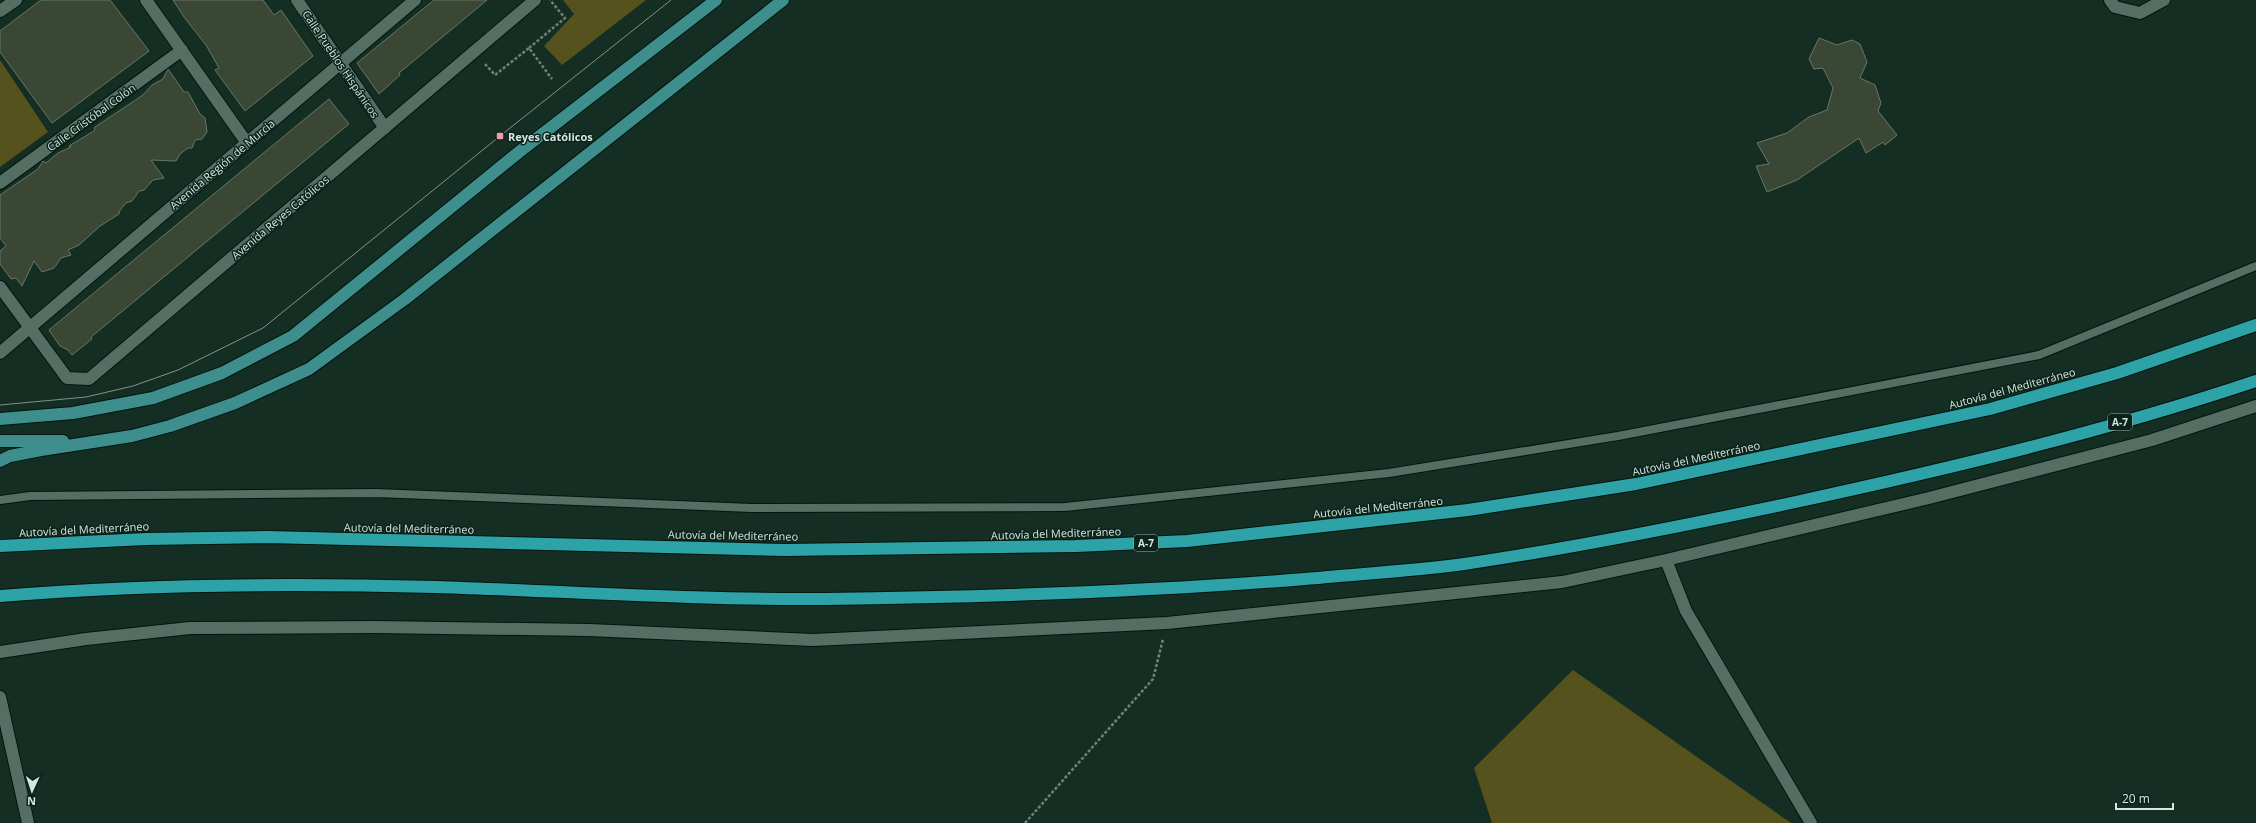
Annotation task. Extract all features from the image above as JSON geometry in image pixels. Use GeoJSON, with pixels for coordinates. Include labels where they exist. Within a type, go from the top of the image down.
{"type":"FeatureCollection","features":[{"type":"Feature","properties":{"kind":"highway","name":"Autovía del Mediterráneo"},"geometry":{"type":"LineString","coordinates":[[5,546],[146,539],[267,537],[786,550],[1068,547],[1186,541],[1468,510],[1636,484],[1990,409],[2117,373],[2256,325]]}},
{"type":"Feature","properties":{"kind":"highway","name":"A-7"},"geometry":{"type":"LineString","coordinates":[[0,596],[76,590],[189,586],[318,586],[431,587],[817,599],[1029,595],[1181,589],[1350,575],[1461,564],[1684,526],[1991,458],[2186,404],[2256,381]]}},
{"type":"Feature","properties":{"kind":"main road"},"geometry":{"type":"LineString","coordinates":[[0,419],[74,414],[153,398],[222,373],[292,336],[519,152],[716,0]]}},
{"type":"Feature","properties":{"kind":"main road"},"geometry":{"type":"LineString","coordinates":[[0,461],[10,456],[33,451],[132,436],[170,426],[235,403],[309,369],[405,299],[783,0]]}},
{"type":"Feature","properties":{"kind":"main road"},"geometry":{"type":"LineString","coordinates":[[0,441],[92,442]]}},
{"type":"Feature","properties":{"kind":"street"},"geometry":{"type":"LineString","coordinates":[[146,0],[247,143]]}},
{"type":"Feature","properties":{"kind":"street","name":"Calle Pueblos Hispánicos"},"geometry":{"type":"LineString","coordinates":[[297,0],[385,128]]}},
{"type":"Feature","properties":{"kind":"street","name":"Avenida Región de Murcia"},"geometry":{"type":"LineString","coordinates":[[0,353],[415,0]]}},
{"type":"Feature","properties":{"kind":"street","name":"Avenida Reyes Católicos"},"geometry":{"type":"LineString","coordinates":[[30,328],[67,378],[89,379],[535,0]]}},
{"type":"Feature","properties":{"kind":"street"},"geometry":{"type":"LineString","coordinates":[[2110,0],[2114,6],[2140,13],[2164,0]]}},
{"type":"Feature","properties":{"kind":"street","name":"Calle Cristóbal Colón"},"geometry":{"type":"LineString","coordinates":[[0,183],[182,50]]}},
{"type":"Feature","properties":{"kind":"street"},"geometry":{"type":"LineString","coordinates":[[0,288],[30,328]]}},
{"type":"Feature","properties":{"kind":"street"},"geometry":{"type":"LineString","coordinates":[[0,652],[86,638],[190,628],[375,626],[557,630],[813,640],[1167,623],[1562,582],[1666,560],[1944,494],[2152,440],[2256,406]]}},
{"type":"Feature","properties":{"kind":"street"},"geometry":{"type":"LineString","coordinates":[[1666,560],[1686,611],[1811,823]]}},
{"type":"Feature","properties":{"kind":"street"},"geometry":{"type":"LineString","coordinates":[[0,697],[28,823]]}},
{"type":"Feature","properties":{"kind":"lane"},"geometry":{"type":"LineString","coordinates":[[0,500],[30,496],[376,492],[752,508],[1065,507],[1389,474],[1618,436],[2039,355],[2256,266]]}},
{"type":"Feature","properties":{"kind":"path"},"geometry":{"type":"LineString","coordinates":[[474,52],[495,75],[565,18],[550,0]]}},
{"type":"Feature","properties":{"kind":"path"},"geometry":{"type":"LineString","coordinates":[[529,48],[552,79]]}},
{"type":"Feature","properties":{"kind":"path"},"geometry":{"type":"LineString","coordinates":[[1025,823],[1153,679],[1167,623]]}},
{"type":"Feature","properties":{"kind":"shaded area"},"geometry":{"type":"Polygon","coordinates":[[[563,0],[646,0],[562,65],[544,46],[574,14],[563,0]]]}},
{"type":"Feature","properties":{"kind":"shaded area"},"geometry":{"type":"Polygon","coordinates":[[[0,60],[48,132],[0,167],[0,60]]]}},
{"type":"Feature","properties":{"kind":"shaded area"},"geometry":{"type":"Polygon","coordinates":[[[1573,670],[1791,823],[1492,823],[1474,768],[1573,670]]]}},
{"type":"Feature","properties":{"kind":"building"},"geometry":{"type":"Polygon","coordinates":[[[41,0],[110,0],[149,51],[52,123],[0,52],[0,31],[41,0]]]}},
{"type":"Feature","properties":{"kind":"building"},"geometry":{"type":"Polygon","coordinates":[[[173,0],[263,0],[274,15],[281,10],[313,56],[245,111],[215,70],[219,68],[206,45],[173,0]]]}},
{"type":"Feature","properties":{"kind":"building"},"geometry":{"type":"Polygon","coordinates":[[[434,0],[487,0],[399,73],[400,75],[379,94],[357,63],[434,0]]]}},
{"type":"Feature","properties":{"kind":"building"},"geometry":{"type":"Polygon","coordinates":[[[1819,38],[1837,45],[1852,40],[1860,44],[1867,62],[1860,78],[1875,85],[1881,103],[1878,111],[1897,135],[1885,145],[1883,142],[1866,153],[1859,138],[1797,180],[1767,192],[1756,166],[1769,164],[1757,143],[1787,133],[1809,117],[1827,110],[1833,88],[1823,68],[1814,69],[1809,59],[1819,38]]]}},
{"type":"Feature","properties":{"kind":"building"},"geometry":{"type":"Polygon","coordinates":[[[168,69],[184,92],[188,92],[200,114],[205,118],[207,132],[202,139],[195,140],[192,148],[188,148],[180,154],[176,161],[151,160],[164,178],[153,180],[144,190],[139,191],[132,201],[126,203],[120,210],[119,214],[100,226],[79,245],[68,250],[71,255],[61,258],[54,268],[42,272],[34,261],[22,286],[16,278],[11,279],[0,264],[0,251],[6,246],[0,238],[0,195],[38,169],[43,161],[46,163],[58,153],[71,147],[69,146],[94,131],[95,127],[143,95],[152,85],[163,79],[168,69]]]}},
{"type":"Feature","properties":{"kind":"building"},"geometry":{"type":"Polygon","coordinates":[[[329,99],[349,124],[91,337],[92,339],[72,355],[68,350],[60,346],[49,330],[329,99]]]}},
{"type":"Feature","properties":{"kind":"tram line"},"geometry":{"type":"LineString","coordinates":[[0,405],[86,397],[133,386],[178,370],[263,328],[671,0]]}},
{"type":"Feature","properties":{"kind":"place","name":"Reyes Católicos"},"geometry":{"type":"Point","coordinates":[500,136]}}]}
